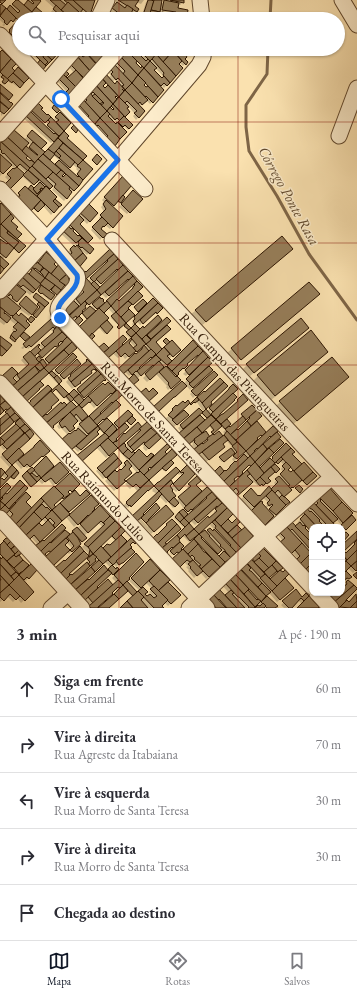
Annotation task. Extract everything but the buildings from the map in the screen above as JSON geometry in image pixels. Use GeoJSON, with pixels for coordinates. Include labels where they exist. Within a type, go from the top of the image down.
{"type":"FeatureCollection","features":[{"type":"Feature","properties":{"kind":"street"},"geometry":{"type":"LineString","coordinates":[[101,12],[107,0]]}},
{"type":"Feature","properties":{"kind":"street"},"geometry":{"type":"LineString","coordinates":[[200,0],[201,12]]}},
{"type":"Feature","properties":{"kind":"street"},"geometry":{"type":"LineString","coordinates":[[342,0],[357,25]]}},
{"type":"Feature","properties":{"kind":"street"},"geometry":{"type":"LineString","coordinates":[[0,35],[12,48]]}},
{"type":"Feature","properties":{"kind":"street"},"geometry":{"type":"LineString","coordinates":[[20,56],[145,188]]}},
{"type":"Feature","properties":{"kind":"street"},"geometry":{"type":"LineString","coordinates":[[0,134],[69,56]]}},
{"type":"Feature","properties":{"kind":"street"},"geometry":{"type":"LineString","coordinates":[[68,107],[113,56]]}},
{"type":"Feature","properties":{"kind":"street"},"geometry":{"type":"LineString","coordinates":[[0,291],[118,160],[198,65],[203,56]]}},
{"type":"Feature","properties":{"kind":"street"},"geometry":{"type":"LineString","coordinates":[[339,136],[357,88]]}},
{"type":"Feature","properties":{"kind":"street"},"geometry":{"type":"LineString","coordinates":[[0,189],[47,239]]}},
{"type":"Feature","properties":{"kind":"street","name":"Rua Morro de Santa Teresa"},"geometry":{"type":"LineString","coordinates":[[47,239],[77,275],[78,279],[77,284],[58,307],[60,318],[309,585]]}},
{"type":"Feature","properties":{"kind":"street","name":"Rua Campo das Pitangueiras"},"geometry":{"type":"LineString","coordinates":[[112,240],[357,504]]}},
{"type":"Feature","properties":{"kind":"street","name":"Rua Raimundo Lulio"},"geometry":{"type":"LineString","coordinates":[[0,383],[199,605]]}},
{"type":"Feature","properties":{"kind":"street"},"geometry":{"type":"LineString","coordinates":[[199,605],[264,537],[332,477]]}},
{"type":"Feature","properties":{"kind":"street"},"geometry":{"type":"LineString","coordinates":[[2,524],[82,608]]}},
{"type":"Feature","properties":{"kind":"street"},"geometry":{"type":"LineString","coordinates":[[51,608],[68,593]]}},
{"type":"Feature","properties":{"kind":"street"},"geometry":{"type":"LineString","coordinates":[[320,596],[331,608]]}},
{"type":"Feature","properties":{"kind":"waterway","name":"Córrego Ponte Rasa"},"geometry":{"type":"LineString","coordinates":[[270,12],[271,0]]}},
{"type":"Feature","properties":{"kind":"waterway","name":"Córrego Ponte Rasa"},"geometry":{"type":"LineString","coordinates":[[268,56],[267,74],[246,105],[246,127],[249,151],[277,196],[309,254],[357,320]]}},
{"type":"Feature","properties":{"kind":"route"},"geometry":{"type":"LineString","coordinates":[[60,318],[58,307],[77,284],[78,279],[77,275],[47,239],[118,160],[61,99]]}}]}
